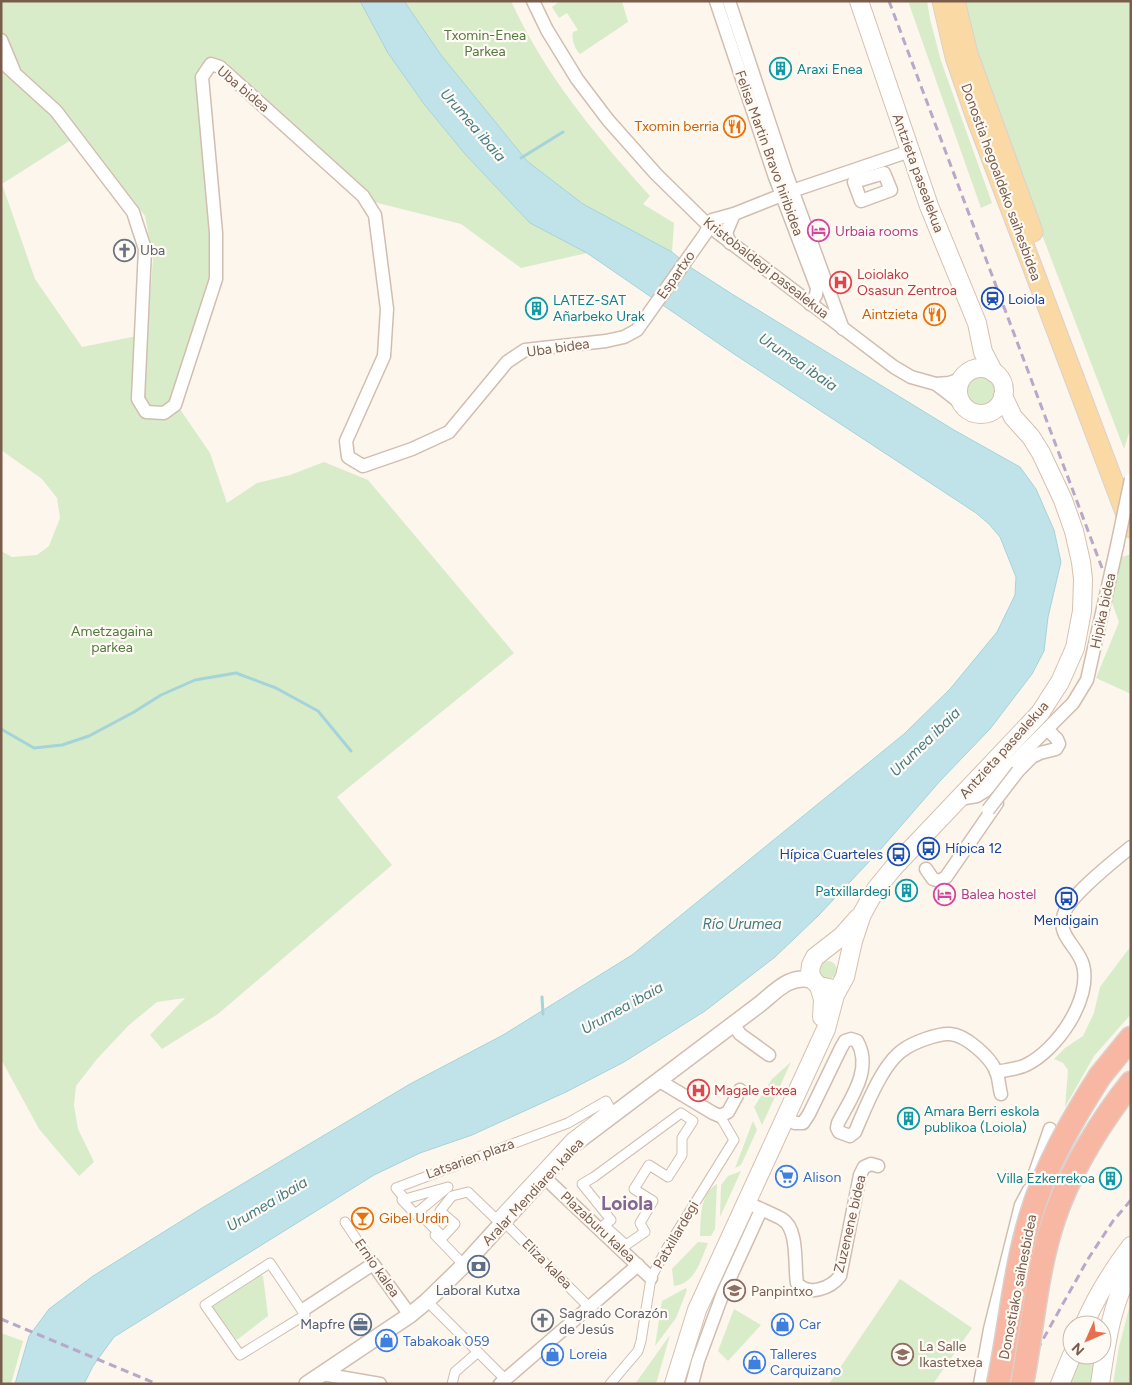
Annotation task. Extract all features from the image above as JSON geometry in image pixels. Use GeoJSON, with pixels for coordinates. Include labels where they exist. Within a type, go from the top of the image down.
{"type":"FeatureCollection","features":[{"type":"Feature","properties":{"kind":"highway","name":"Donostiako saihesbidea"},"geometry":{"type":"LineString","coordinates":[[998,1384],[1018,1273],[1031,1215],[1058,1148],[1072,1120],[1100,1076],[1131,1038]]}},
{"type":"Feature","properties":{"kind":"highway","name":"Donostiako saihesbidea"},"geometry":{"type":"LineString","coordinates":[[1022,1384],[1040,1276],[1054,1220],[1070,1180],[1083,1155],[1099,1126],[1126,1089]]}},
{"type":"Feature","properties":{"kind":"main road","name":"Antzieta pasealekua"},"geometry":{"type":"LineString","coordinates":[[859,1],[936,224],[977,323],[980,344],[994,373]]}},
{"type":"Feature","properties":{"kind":"main road","name":"Donostia hegoaldeko saihesbidea"},"geometry":{"type":"LineString","coordinates":[[942,1],[955,57],[973,108],[1131,528]]}},
{"type":"Feature","properties":{"kind":"main road","name":"Donostia hegoaldeko saihesbidea"},"geometry":{"type":"LineString","coordinates":[[955,1],[968,54],[978,82],[1131,493]]}},
{"type":"Feature","properties":{"kind":"main road"},"geometry":{"type":"LineString","coordinates":[[965,376],[978,369],[989,370],[994,373],[1003,386],[1003,396],[997,407],[988,413],[976,414],[970,412],[962,404],[958,394],[965,376],[976,359],[980,344]]}},
{"type":"Feature","properties":{"kind":"main road","name":"Antzieta pasealekua"},"geometry":{"type":"LineString","coordinates":[[862,914],[885,878],[1027,728],[1051,698],[1075,648],[1082,611],[1083,578],[1081,562],[1069,515],[1041,453],[1031,436],[1017,424],[1003,396]]}},
{"type":"Feature","properties":{"kind":"main road","name":"Antzieta pasealekua"},"geometry":{"type":"LineString","coordinates":[[988,413],[1017,424]]}},
{"type":"Feature","properties":{"kind":"main road"},"geometry":{"type":"LineString","coordinates":[[666,1384],[691,1307],[819,1026],[823,1005],[817,983],[810,974],[811,965],[819,954],[842,936],[862,914]]}},
{"type":"Feature","properties":{"kind":"main road"},"geometry":{"type":"LineString","coordinates":[[674,1384],[697,1310],[754,1206],[785,1117],[826,1029],[835,995],[843,977],[862,914]]}},
{"type":"Feature","properties":{"kind":"main road"},"geometry":{"type":"LineString","coordinates":[[817,983],[828,988],[843,977],[846,964],[839,955],[830,952],[819,954]]}},
{"type":"Feature","properties":{"kind":"main road"},"geometry":{"type":"LineString","coordinates":[[1089,1315],[1117,1264],[1131,1246]]}},
{"type":"Feature","properties":{"kind":"main road"},"geometry":{"type":"LineString","coordinates":[[1100,1384],[1111,1318],[1120,1291],[1131,1269]]}},
{"type":"Feature","properties":{"kind":"main road"},"geometry":{"type":"LineString","coordinates":[[1060,1384],[1068,1365]]}},
{"type":"Feature","properties":{"kind":"street","name":"Kristobaldegi pasealekua"},"geometry":{"type":"LineString","coordinates":[[533,1],[566,61],[603,113],[656,174],[709,226],[900,371],[911,377],[936,384],[962,404]]}},
{"type":"Feature","properties":{"kind":"street","name":"Felisa Martin Bravo hiribidea"},"geometry":{"type":"LineString","coordinates":[[716,1],[772,168],[787,193],[817,288],[816,295],[810,304]]}},
{"type":"Feature","properties":{"kind":"street"},"geometry":{"type":"LineString","coordinates":[[729,1],[787,193],[843,329]]}},
{"type":"Feature","properties":{"kind":"street","name":"Uba bidea"},"geometry":{"type":"LineString","coordinates":[[1,40],[15,73]]}},
{"type":"Feature","properties":{"kind":"street","name":"Uba bidea"},"geometry":{"type":"LineString","coordinates":[[1,61],[56,111],[133,212],[145,249],[138,399],[146,412],[164,413],[175,405],[216,278],[216,233],[202,76],[211,64],[220,66],[363,196],[375,215],[387,310],[384,356],[346,441],[348,457],[363,466],[412,449],[449,432],[507,362],[525,350],[624,337],[637,330],[643,323]]}},
{"type":"Feature","properties":{"kind":"street"},"geometry":{"type":"LineString","coordinates":[[709,226],[712,220],[734,214],[787,193],[910,151]]}},
{"type":"Feature","properties":{"kind":"street"},"geometry":{"type":"LineString","coordinates":[[730,243],[726,233],[734,214]]}},
{"type":"Feature","properties":{"kind":"street","name":"Espartxo"},"geometry":{"type":"LineString","coordinates":[[643,323],[709,226]]}},
{"type":"Feature","properties":{"kind":"street","name":"Kristobaldegi pasealekua"},"geometry":{"type":"LineString","coordinates":[[936,384],[949,383],[965,376]]}},
{"type":"Feature","properties":{"kind":"street","name":"Hipika bidea"},"geometry":{"type":"LineString","coordinates":[[959,799],[977,796],[985,791],[1073,703],[1087,680],[1131,479]]}},
{"type":"Feature","properties":{"kind":"street"},"geometry":{"type":"LineString","coordinates":[[926,869],[933,880],[940,881],[946,877],[1025,764],[1052,755],[1059,744],[1057,739],[1047,729]]}},
{"type":"Feature","properties":{"kind":"street"},"geometry":{"type":"LineString","coordinates":[[941,871],[1025,764],[1032,757],[1040,753],[1056,749]]}},
{"type":"Feature","properties":{"kind":"street"},"geometry":{"type":"LineString","coordinates":[[996,1072],[1026,1065],[1051,1047],[1072,1019],[1084,989],[1084,966],[1066,939],[1062,926],[1064,913],[1072,899],[1131,847]]}},
{"type":"Feature","properties":{"kind":"street","name":"Aralar Mendiaren kalea"},"geometry":{"type":"LineString","coordinates":[[307,1384],[410,1314],[427,1300],[464,1266],[498,1219],[544,1177],[573,1145],[788,982],[803,978],[817,983]]}},
{"type":"Feature","properties":{"kind":"street"},"geometry":{"type":"LineString","coordinates":[[733,1024],[740,1034],[769,1055]]}},
{"type":"Feature","properties":{"kind":"street"},"geometry":{"type":"LineString","coordinates":[[785,1117],[795,1123],[803,1123],[845,1041],[852,1039],[860,1047],[863,1063],[861,1077],[837,1128],[839,1132],[850,1136],[855,1132],[888,1066],[902,1050],[926,1039],[949,1034],[961,1037],[974,1046],[984,1055],[996,1072],[1001,1094]]}},
{"type":"Feature","properties":{"kind":"street"},"geometry":{"type":"LineString","coordinates":[[658,1080],[720,1116],[728,1112],[740,1090]]}},
{"type":"Feature","properties":{"kind":"street","name":"Latsarien plaza"},"geometry":{"type":"LineString","coordinates":[[498,1219],[468,1192],[452,1196],[440,1211],[455,1224],[444,1237],[418,1212],[448,1187],[405,1199],[396,1188],[568,1123],[606,1101],[610,1108],[571,1138],[496,1219],[498,1219]]}},
{"type":"Feature","properties":{"kind":"street"},"geometry":{"type":"LineString","coordinates":[[681,1112],[693,1121],[682,1138],[682,1155],[668,1177],[649,1165],[634,1189],[653,1201],[640,1223],[644,1232],[626,1245],[604,1225],[611,1220],[582,1184],[681,1112]]}},
{"type":"Feature","properties":{"kind":"street","name":"Patxillardegi"},"geometry":{"type":"LineString","coordinates":[[651,1278],[667,1248],[734,1140],[720,1116]]}},
{"type":"Feature","properties":{"kind":"street"},"geometry":{"type":"LineString","coordinates":[[980,1384],[992,1319],[1022,1205],[1050,1129]]}},
{"type":"Feature","properties":{"kind":"street","name":"Zuzenene bidea"},"geometry":{"type":"LineString","coordinates":[[754,1206],[783,1220],[792,1230],[797,1283],[801,1288],[806,1290],[828,1287],[836,1282],[840,1276],[860,1175],[864,1167],[872,1164],[878,1166]]}},
{"type":"Feature","properties":{"kind":"street","name":"Plazaburu kalea"},"geometry":{"type":"LineString","coordinates":[[544,1177],[651,1278]]}},
{"type":"Feature","properties":{"kind":"street"},"geometry":{"type":"LineString","coordinates":[[1029,1190],[1047,1180],[1078,1182]]}},
{"type":"Feature","properties":{"kind":"street"},"geometry":{"type":"LineString","coordinates":[[402,1200],[464,1266]]}},
{"type":"Feature","properties":{"kind":"street"},"geometry":{"type":"LineString","coordinates":[[692,1384],[698,1361],[754,1206]]}},
{"type":"Feature","properties":{"kind":"street","name":"Eliza kalea"},"geometry":{"type":"LineString","coordinates":[[498,1219],[589,1307]]}},
{"type":"Feature","properties":{"kind":"street","name":"Ernio kalea"},"geometry":{"type":"LineString","coordinates":[[345,1222],[410,1314]]}},
{"type":"Feature","properties":{"kind":"street"},"geometry":{"type":"LineString","coordinates":[[270,1263],[305,1315],[240,1356],[205,1305],[270,1263]]}},
{"type":"Feature","properties":{"kind":"street"},"geometry":{"type":"LineString","coordinates":[[306,1308],[374,1264]]}},
{"type":"Feature","properties":{"kind":"street"},"geometry":{"type":"LineString","coordinates":[[427,1300],[478,1352],[502,1382],[638,1265]]}},
{"type":"Feature","properties":{"kind":"street"},"geometry":{"type":"LineString","coordinates":[[610,1384],[638,1351],[651,1278]]}},
{"type":"Feature","properties":{"kind":"street"},"geometry":{"type":"LineString","coordinates":[[452,1384],[455,1372],[478,1352]]}},
{"type":"Feature","properties":{"kind":"street"},"geometry":{"type":"LineString","coordinates":[[322,1374],[380,1384]]}},
{"type":"Feature","properties":{"kind":"green space","name":"Ametzagaina parkea"},"geometry":{"type":"Polygon","coordinates":[[[1,1],[360,1],[388,53],[424,104],[465,154],[530,223],[587,253],[521,268],[461,224],[374,202],[352,177],[227,63],[207,59],[195,76],[209,204],[209,279],[171,396],[210,453],[227,503],[257,483],[290,475],[324,462],[368,480],[514,653],[337,797],[392,865],[218,1014],[162,1049],[150,1035],[185,998],[157,1002],[129,1025],[97,1059],[76,1086],[74,1105],[78,1129],[94,1162],[79,1176],[39,1129],[1,1059],[1,551],[12,557],[37,555],[49,546],[60,518],[57,498],[42,479],[1,450],[1,1]],[[82,133],[2,184],[35,279],[82,347],[147,334],[153,260],[145,216],[82,133]]]}},
{"type":"Feature","properties":{"kind":"green space","name":"Txomin-Enea Parkea"},"geometry":{"type":"Polygon","coordinates":[[[404,1],[511,1],[539,54],[573,104],[610,151],[650,196],[643,204],[674,223],[672,252],[583,204],[527,161],[441,55],[404,1]]]}},
{"type":"Feature","properties":{"kind":"green space"},"geometry":{"type":"Polygon","coordinates":[[[560,1],[622,1],[628,22],[580,54],[575,47],[573,38],[573,32],[578,30],[567,13],[559,18],[552,7],[560,1]]]}},
{"type":"Feature","properties":{"kind":"green space"},"geometry":{"type":"Polygon","coordinates":[[[908,1],[927,1],[941,61],[992,203],[981,208],[908,1]]]}},
{"type":"Feature","properties":{"kind":"green space"},"geometry":{"type":"Polygon","coordinates":[[[963,1],[1131,1],[1131,427],[1124,449],[1013,159],[976,54],[963,1]]]}},
{"type":"Feature","properties":{"kind":"green space"},"geometry":{"type":"Polygon","coordinates":[[[981,376],[992,380],[996,391],[992,402],[981,406],[970,402],[966,391],[970,380],[981,376]]]}},
{"type":"Feature","properties":{"kind":"green space"},"geometry":{"type":"Polygon","coordinates":[[[1131,554],[1131,694],[1096,678],[1119,622],[1111,600],[1122,557],[1131,554]]]}},
{"type":"Feature","properties":{"kind":"green space"},"geometry":{"type":"Polygon","coordinates":[[[1131,946],[1131,1014],[1094,1056],[1065,1107],[1068,1070],[1063,1063],[1054,1059],[1065,1048],[1083,1036],[1094,1013],[1100,987],[1131,946]]]}},
{"type":"Feature","properties":{"kind":"green space"},"geometry":{"type":"Polygon","coordinates":[[[828,961],[834,964],[837,970],[834,976],[828,979],[822,976],[819,970],[822,964],[828,961]]]}},
{"type":"Feature","properties":{"kind":"green space"},"geometry":{"type":"Polygon","coordinates":[[[791,1062],[762,1125],[754,1107],[772,1079],[791,1062]]]}},
{"type":"Feature","properties":{"kind":"green space"},"geometry":{"type":"Polygon","coordinates":[[[753,1121],[757,1130],[741,1165],[735,1168],[753,1121]]]}},
{"type":"Feature","properties":{"kind":"green space"},"geometry":{"type":"Polygon","coordinates":[[[741,1171],[720,1217],[721,1185],[728,1176],[741,1171]]]}},
{"type":"Feature","properties":{"kind":"green space"},"geometry":{"type":"Polygon","coordinates":[[[717,1184],[715,1229],[711,1236],[700,1236],[704,1200],[711,1188],[717,1184]]]}},
{"type":"Feature","properties":{"kind":"green space"},"geometry":{"type":"Polygon","coordinates":[[[698,1242],[708,1243],[700,1264],[687,1281],[674,1286],[672,1269],[698,1242]]]}},
{"type":"Feature","properties":{"kind":"green space"},"geometry":{"type":"Polygon","coordinates":[[[253,1274],[263,1276],[268,1316],[237,1340],[221,1319],[205,1305],[253,1274]]]}},
{"type":"Feature","properties":{"kind":"green space","name":"La Salle Ikastetxea"},"geometry":{"type":"Polygon","coordinates":[[[900,1279],[972,1328],[933,1384],[829,1384],[900,1279]]]}},
{"type":"Feature","properties":{"kind":"green space"},"geometry":{"type":"Polygon","coordinates":[[[686,1288],[687,1290],[676,1318],[655,1346],[662,1301],[686,1288]]]}},
{"type":"Feature","properties":{"kind":"green space"},"geometry":{"type":"Polygon","coordinates":[[[1131,1301],[1131,1384],[1113,1384],[1119,1347],[1131,1301]]]}},
{"type":"Feature","properties":{"kind":"green space"},"geometry":{"type":"Polygon","coordinates":[[[734,1309],[761,1325],[728,1361],[718,1351],[734,1309]]]}},
{"type":"Feature","properties":{"kind":"green space"},"geometry":{"type":"Polygon","coordinates":[[[1,1333],[23,1341],[11,1384],[1,1384],[1,1333]]]}},
{"type":"Feature","properties":{"kind":"green space"},"geometry":{"type":"Polygon","coordinates":[[[670,1335],[656,1384],[635,1384],[670,1335]]]}},
{"type":"Feature","properties":{"kind":"green space"},"geometry":{"type":"Polygon","coordinates":[[[1074,1365],[1098,1365],[1095,1384],[1067,1384],[1074,1365]]]}},
{"type":"Feature","properties":{"kind":"water","name":"Río Urumea"},"geometry":{"type":"Polygon","coordinates":[[[360,1],[404,1],[441,55],[527,161],[583,204],[672,252],[690,267],[732,294],[954,430],[1020,467],[1036,489],[1054,530],[1061,562],[1048,617],[1044,651],[1032,674],[990,729],[940,781],[880,850],[818,916],[775,957],[705,1011],[624,1062],[566,1092],[472,1135],[420,1153],[374,1175],[114,1337],[93,1366],[84,1384],[15,1384],[29,1336],[49,1309],[93,1276],[202,1208],[410,1084],[503,1035],[632,955],[904,734],[950,689],[997,632],[1015,595],[1016,577],[1000,537],[976,513],[734,354],[587,253],[530,223],[465,154],[424,104],[388,53],[360,1]]]}},
{"type":"Feature","properties":{"kind":"waterway"},"geometry":{"type":"LineString","coordinates":[[521,158],[563,132]]}},
{"type":"Feature","properties":{"kind":"waterway"},"geometry":{"type":"LineString","coordinates":[[1,729],[34,748],[62,745],[89,736],[161,695],[195,680],[236,673],[276,688],[318,711],[351,751]]}},
{"type":"Feature","properties":{"kind":"waterway"},"geometry":{"type":"LineString","coordinates":[[542,997],[543,1014]]}},
{"type":"Feature","properties":{"kind":"railway"},"geometry":{"type":"LineString","coordinates":[[889,1],[1102,568]]}},
{"type":"Feature","properties":{"kind":"railway"},"geometry":{"type":"LineString","coordinates":[[1018,1384],[1088,1259],[1113,1221],[1131,1200]]}},
{"type":"Feature","properties":{"kind":"railway"},"geometry":{"type":"LineString","coordinates":[[1,1319],[157,1384]]}},
{"type":"Feature","properties":{"kind":"place","name":"Araxi Enea"},"geometry":{"type":"Point","coordinates":[781,69]}},
{"type":"Feature","properties":{"kind":"place","name":"Txomin berria"},"geometry":{"type":"Point","coordinates":[735,126]}},
{"type":"Feature","properties":{"kind":"place","name":"Urbaia rooms"},"geometry":{"type":"Point","coordinates":[819,231]}},
{"type":"Feature","properties":{"kind":"place","name":"Uba"},"geometry":{"type":"Point","coordinates":[124,250]}},
{"type":"Feature","properties":{"kind":"place","name":"Loiolako Osasun Zentroa"},"geometry":{"type":"Point","coordinates":[841,282]}},
{"type":"Feature","properties":{"kind":"place","name":"Loiola"},"geometry":{"type":"Point","coordinates":[992,299]}},
{"type":"Feature","properties":{"kind":"place","name":"LATEZ-SAT Añarbeko Urak"},"geometry":{"type":"Point","coordinates":[537,308]}},
{"type":"Feature","properties":{"kind":"place","name":"Aintzieta"},"geometry":{"type":"Point","coordinates":[934,314]}},
{"type":"Feature","properties":{"kind":"place","name":"Hípica 12"},"geometry":{"type":"Point","coordinates":[929,848]}},
{"type":"Feature","properties":{"kind":"place","name":"Hípica Cuarteles"},"geometry":{"type":"Point","coordinates":[899,854]}},
{"type":"Feature","properties":{"kind":"place","name":"Patxillardegi"},"geometry":{"type":"Point","coordinates":[907,891]}},
{"type":"Feature","properties":{"kind":"place","name":"Balea hostel"},"geometry":{"type":"Point","coordinates":[945,894]}},
{"type":"Feature","properties":{"kind":"place","name":"Mendigain"},"geometry":{"type":"Point","coordinates":[1066,898]}},
{"type":"Feature","properties":{"kind":"place","name":"Magale etxea"},"geometry":{"type":"Point","coordinates":[698,1090]}},
{"type":"Feature","properties":{"kind":"place","name":"Amara Berri eskola publikoa (Loiola)"},"geometry":{"type":"Point","coordinates":[908,1119]}},
{"type":"Feature","properties":{"kind":"place","name":"Alison"},"geometry":{"type":"Point","coordinates":[787,1177]}},
{"type":"Feature","properties":{"kind":"place","name":"Villa Ezkerrekoa"},"geometry":{"type":"Point","coordinates":[1111,1178]}},
{"type":"Feature","properties":{"kind":"place","name":"Gibel Urdin"},"geometry":{"type":"Point","coordinates":[363,1218]}},
{"type":"Feature","properties":{"kind":"place","name":"Laboral Kutxa"},"geometry":{"type":"Point","coordinates":[478,1267]}},
{"type":"Feature","properties":{"kind":"place","name":"Panpintxo"},"geometry":{"type":"Point","coordinates":[735,1291]}},
{"type":"Feature","properties":{"kind":"place","name":"Sagrado Corazón de Jesús"},"geometry":{"type":"Point","coordinates":[543,1321]}},
{"type":"Feature","properties":{"kind":"place","name":"Mapfre"},"geometry":{"type":"Point","coordinates":[361,1324]}},
{"type":"Feature","properties":{"kind":"place","name":"Car"},"geometry":{"type":"Point","coordinates":[783,1324]}},
{"type":"Feature","properties":{"kind":"place","name":"Tabakoak 059"},"geometry":{"type":"Point","coordinates":[387,1341]}},
{"type":"Feature","properties":{"kind":"place","name":"Loreia"},"geometry":{"type":"Point","coordinates":[553,1354]}},
{"type":"Feature","properties":{"kind":"place","name":"La Salle Ikastetxea"},"geometry":{"type":"Point","coordinates":[903,1354]}},
{"type":"Feature","properties":{"kind":"place","name":"Talleres Carquizano"},"geometry":{"type":"Point","coordinates":[754,1362]}},
{"type":"Feature","properties":{"kind":"district","name":"Loiola"},"geometry":{"type":"Point","coordinates":[627,1203]}},
{"type":"Feature","properties":{"kind":"water label","name":"Urumea ibaia"},"geometry":{"type":"Point","coordinates":[473,125]}},
{"type":"Feature","properties":{"kind":"water label","name":"Urumea ibaia"},"geometry":{"type":"Point","coordinates":[798,362]}},
{"type":"Feature","properties":{"kind":"water label","name":"Urumea ibaia"},"geometry":{"type":"Point","coordinates":[925,742]}},
{"type":"Feature","properties":{"kind":"water label","name":"Urumea ibaia"},"geometry":{"type":"Point","coordinates":[622,1008]}},
{"type":"Feature","properties":{"kind":"water label","name":"Urumea ibaia"},"geometry":{"type":"Point","coordinates":[267,1204]}}]}
